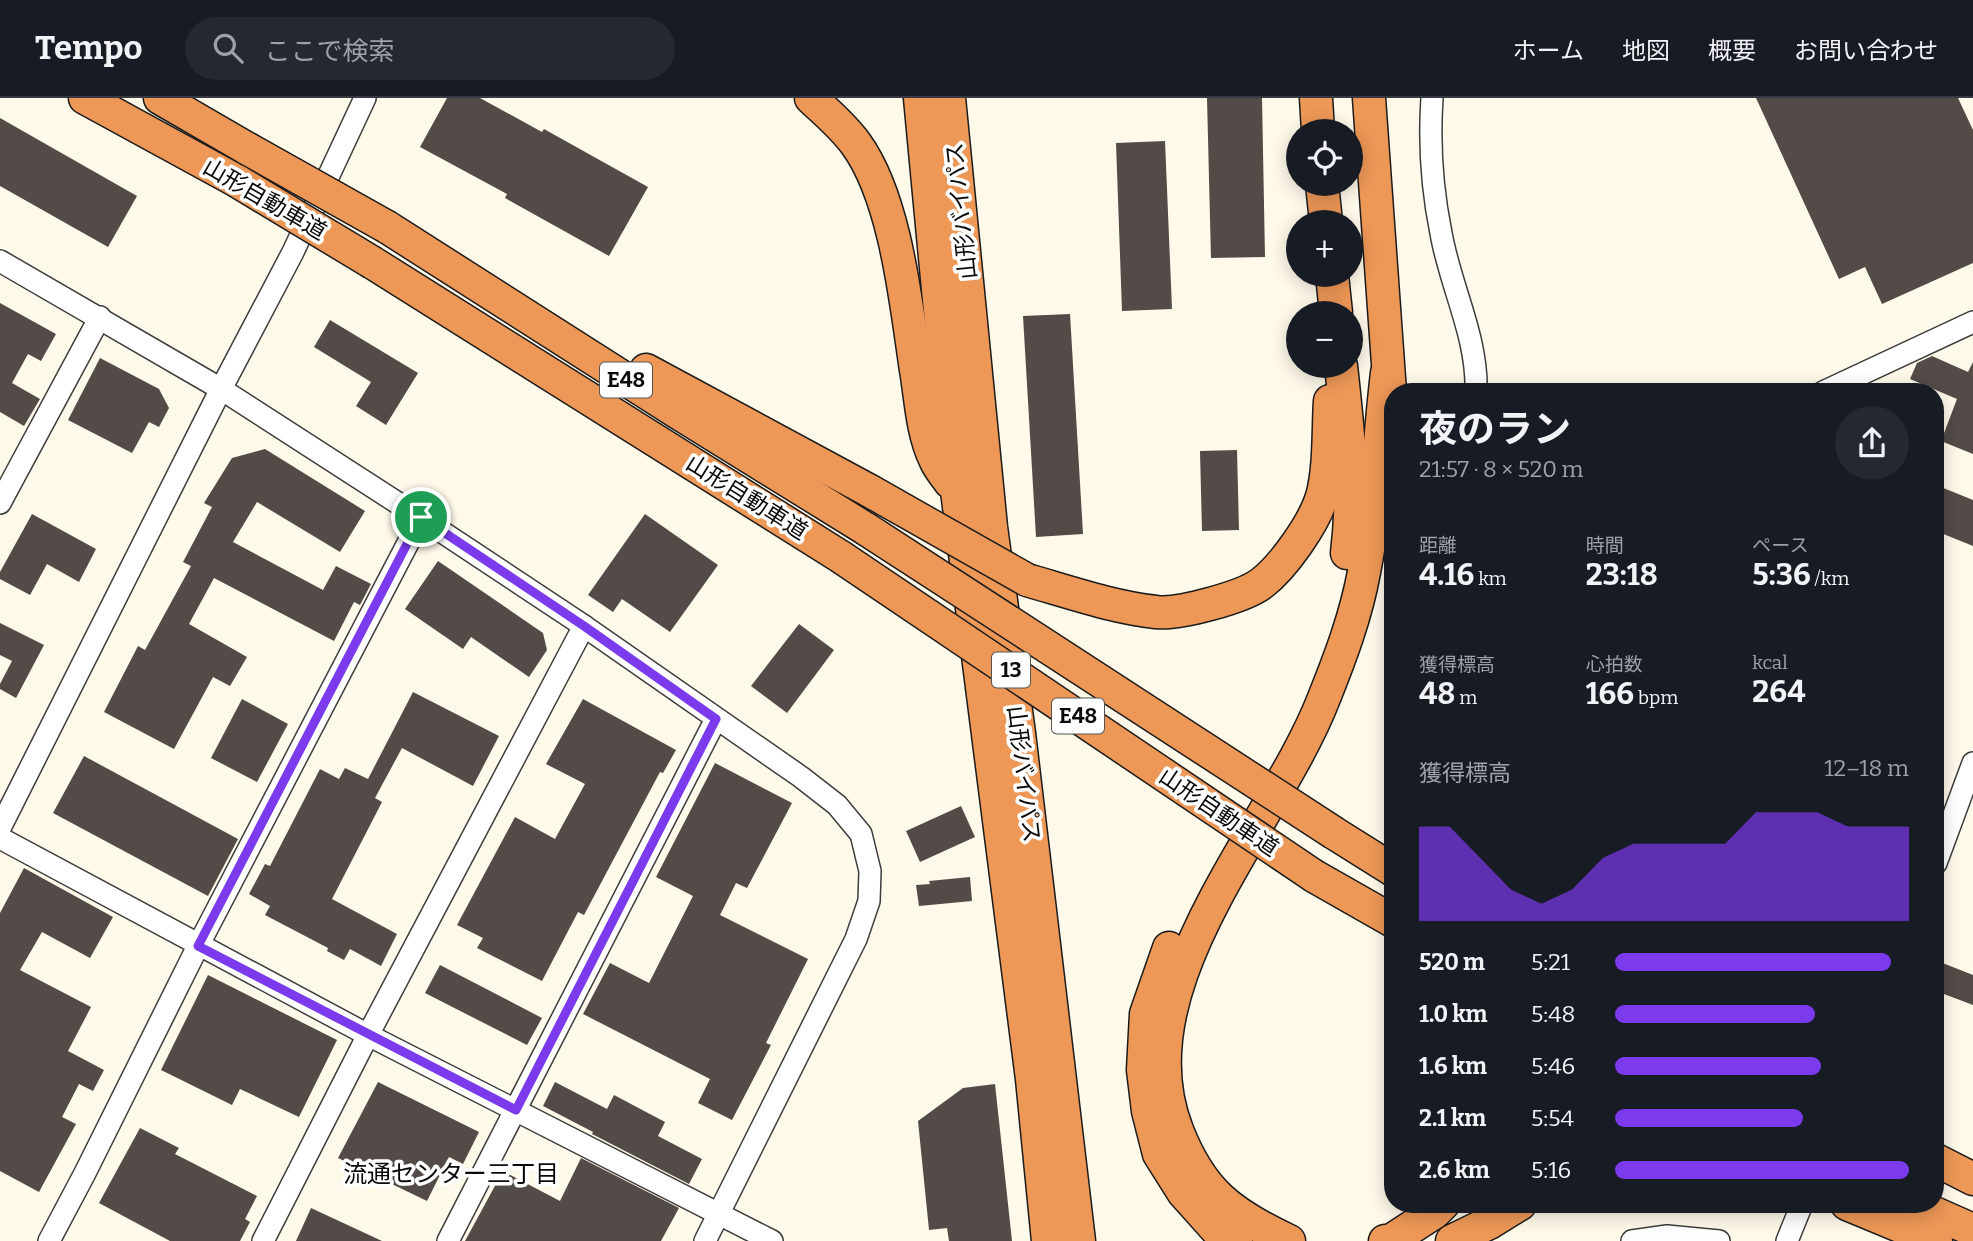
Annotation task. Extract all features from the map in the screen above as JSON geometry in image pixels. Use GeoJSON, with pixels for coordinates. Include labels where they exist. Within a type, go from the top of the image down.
{"type":"FeatureCollection","features":[{"type":"Feature","properties":{"kind":"highway","name":"山形自動車道"},"geometry":{"type":"LineString","coordinates":[[85,98],[237,181],[373,263],[842,557],[1314,876],[1384,916]]}},
{"type":"Feature","properties":{"kind":"highway","name":"山形自動車道"},"geometry":{"type":"LineString","coordinates":[[160,98],[387,228],[866,529],[1384,864]]}},
{"type":"Feature","properties":{"kind":"highway"},"geometry":{"type":"LineString","coordinates":[[811,98],[856,144],[872,172],[900,266],[925,430],[935,460],[957,491]]}},
{"type":"Feature","properties":{"kind":"highway","name":"山形バイパス"},"geometry":{"type":"LineString","coordinates":[[920,98],[957,491],[1032,1079],[1048,1241]]}},
{"type":"Feature","properties":{"kind":"highway","name":"山形バイパス"},"geometry":{"type":"LineString","coordinates":[[949,98],[987,464],[991,527],[1028,802],[1079,1241]]}},
{"type":"Feature","properties":{"kind":"highway"},"geometry":{"type":"LineString","coordinates":[[967,98],[981,258],[987,464]]}},
{"type":"Feature","properties":{"kind":"highway"},"geometry":{"type":"LineString","coordinates":[[1316,98],[1317,119]]}},
{"type":"Feature","properties":{"kind":"highway"},"geometry":{"type":"LineString","coordinates":[[1369,98],[1388,383]]}},
{"type":"Feature","properties":{"kind":"highway"},"geometry":{"type":"LineString","coordinates":[[387,228],[870,491],[1027,580],[1094,600],[1158,613],[1184,611],[1223,600],[1261,584],[1295,547],[1312,522],[1322,495],[1332,378]]}},
{"type":"Feature","properties":{"kind":"highway"},"geometry":{"type":"LineString","coordinates":[[1386,383],[1387,373]]}},
{"type":"Feature","properties":{"kind":"highway"},"geometry":{"type":"LineString","coordinates":[[1236,1241],[1217,1230],[1182,1192],[1159,1154],[1148,1111],[1143,1070],[1146,1014],[1160,969],[1175,934],[1309,696],[1328,644],[1344,583],[1352,517],[1350,439],[1343,378]]}},
{"type":"Feature","properties":{"kind":"highway"},"geometry":{"type":"LineString","coordinates":[[1289,1241],[1234,1211],[1200,1179],[1173,1121],[1165,1091],[1165,1056],[1181,972],[1201,926],[1305,743],[1347,636],[1364,574],[1384,404]]}},
{"type":"Feature","properties":{"kind":"highway"},"geometry":{"type":"LineString","coordinates":[[1351,899],[1384,933]]}},
{"type":"Feature","properties":{"kind":"highway"},"geometry":{"type":"LineString","coordinates":[[1944,1164],[1973,1179]]}},
{"type":"Feature","properties":{"kind":"highway"},"geometry":{"type":"LineString","coordinates":[[1385,1241],[1392,1240],[1433,1213]]}},
{"type":"Feature","properties":{"kind":"highway"},"geometry":{"type":"LineString","coordinates":[[1452,1241],[1505,1213]]}},
{"type":"Feature","properties":{"kind":"highway"},"geometry":{"type":"LineString","coordinates":[[1869,1213],[1936,1241]]}},
{"type":"Feature","properties":{"kind":"highway"},"geometry":{"type":"LineString","coordinates":[[1934,1213],[1973,1230]]}},
{"type":"Feature","properties":{"kind":"street"},"geometry":{"type":"LineString","coordinates":[[0,828],[293,252],[365,98]]}},
{"type":"Feature","properties":{"kind":"street"},"geometry":{"type":"LineString","coordinates":[[1432,98],[1430,125],[1433,180],[1441,234],[1469,334],[1475,383]]}},
{"type":"Feature","properties":{"kind":"street"},"geometry":{"type":"LineString","coordinates":[[0,261],[221,389],[421,517],[584,626],[802,778],[837,805],[860,834],[870,871],[869,901],[856,939],[705,1241]]}},
{"type":"Feature","properties":{"kind":"street"},"geometry":{"type":"LineString","coordinates":[[0,503],[100,317]]}},
{"type":"Feature","properties":{"kind":"street"},"geometry":{"type":"LineString","coordinates":[[1843,383],[1973,322]]}},
{"type":"Feature","properties":{"kind":"street"},"geometry":{"type":"LineString","coordinates":[[49,1241],[198,946],[421,517]]}},
{"type":"Feature","properties":{"kind":"street"},"geometry":{"type":"LineString","coordinates":[[263,1241],[368,1035],[584,626]]}},
{"type":"Feature","properties":{"kind":"street"},"geometry":{"type":"LineString","coordinates":[[448,1241],[716,719]]}},
{"type":"Feature","properties":{"kind":"street"},"geometry":{"type":"LineString","coordinates":[[1944,841],[1973,763]]}},
{"type":"Feature","properties":{"kind":"street"},"geometry":{"type":"LineString","coordinates":[[0,838],[368,1035],[772,1241]]}},
{"type":"Feature","properties":{"kind":"street"},"geometry":{"type":"LineString","coordinates":[[1787,1241],[1798,1213]]}},
{"type":"Feature","properties":{"kind":"street"},"geometry":{"type":"LineString","coordinates":[[1632,1241],[1667,1236],[1718,1241]]}},
{"type":"Feature","properties":{"kind":"building"},"geometry":{"type":"Polygon","coordinates":[[[447,98],[480,98],[542,132],[544,129],[648,187],[609,256],[505,198],[507,194],[420,147],[447,98]]]}},
{"type":"Feature","properties":{"kind":"building"},"geometry":{"type":"Polygon","coordinates":[[[1207,98],[1262,98],[1265,257],[1211,258],[1207,98]]]}},
{"type":"Feature","properties":{"kind":"building"},"geometry":{"type":"Polygon","coordinates":[[[1756,98],[1958,98],[1973,130],[1973,263],[1882,304],[1865,267],[1839,279],[1756,98]]]}},
{"type":"Feature","properties":{"kind":"building"},"geometry":{"type":"Polygon","coordinates":[[[0,118],[137,196],[108,247],[0,186],[0,118]]]}},
{"type":"Feature","properties":{"kind":"building"},"geometry":{"type":"Polygon","coordinates":[[[1165,141],[1172,309],[1122,311],[1116,143],[1165,141]]]}},
{"type":"Feature","properties":{"kind":"building"},"geometry":{"type":"Polygon","coordinates":[[[0,303],[56,334],[41,361],[28,354],[12,383],[40,399],[24,426],[0,412],[0,303]]]}},
{"type":"Feature","properties":{"kind":"building"},"geometry":{"type":"Polygon","coordinates":[[[1070,314],[1083,534],[1036,537],[1023,316],[1070,314]]]}},
{"type":"Feature","properties":{"kind":"building"},"geometry":{"type":"Polygon","coordinates":[[[330,320],[418,373],[386,425],[356,406],[371,382],[314,347],[330,320]]]}},
{"type":"Feature","properties":{"kind":"building"},"geometry":{"type":"Polygon","coordinates":[[[1932,356],[1968,372],[1973,362],[1973,454],[1944,442],[1944,433],[1957,399],[1944,393],[1944,383],[1919,383],[1910,379],[1917,363],[1932,356]]]}},
{"type":"Feature","properties":{"kind":"building"},"geometry":{"type":"Polygon","coordinates":[[[100,358],[159,389],[169,408],[159,427],[149,422],[132,453],[68,420],[100,358]]]}},
{"type":"Feature","properties":{"kind":"building"},"geometry":{"type":"Polygon","coordinates":[[[265,449],[365,511],[340,552],[257,502],[233,542],[323,590],[336,566],[371,584],[360,605],[354,602],[334,641],[214,578],[189,624],[247,657],[230,686],[213,677],[174,749],[104,712],[138,646],[145,650],[191,566],[183,562],[212,507],[204,503],[232,458],[265,449]]]}},
{"type":"Feature","properties":{"kind":"building"},"geometry":{"type":"Polygon","coordinates":[[[1237,450],[1239,530],[1202,531],[1200,451],[1237,450]]]}},
{"type":"Feature","properties":{"kind":"building"},"geometry":{"type":"Polygon","coordinates":[[[1944,488],[1973,500],[1973,546],[1944,534],[1944,488]]]}},
{"type":"Feature","properties":{"kind":"building"},"geometry":{"type":"Polygon","coordinates":[[[32,514],[96,549],[79,582],[47,564],[30,595],[0,579],[0,572],[32,514]]]}},
{"type":"Feature","properties":{"kind":"building"},"geometry":{"type":"Polygon","coordinates":[[[645,514],[718,565],[670,632],[622,599],[613,612],[588,595],[645,514]]]}},
{"type":"Feature","properties":{"kind":"building"},"geometry":{"type":"Polygon","coordinates":[[[438,561],[543,633],[547,650],[529,677],[471,637],[463,649],[405,609],[438,561]]]}},
{"type":"Feature","properties":{"kind":"building"},"geometry":{"type":"Polygon","coordinates":[[[0,623],[44,645],[16,698],[0,689],[12,661],[0,655],[0,623]]]}},
{"type":"Feature","properties":{"kind":"building"},"geometry":{"type":"Polygon","coordinates":[[[799,624],[834,650],[787,713],[751,686],[799,624]]]}},
{"type":"Feature","properties":{"kind":"building"},"geometry":{"type":"Polygon","coordinates":[[[413,692],[499,736],[473,786],[402,748],[375,798],[382,802],[332,899],[397,934],[381,966],[350,949],[344,960],[327,951],[328,948],[265,915],[270,906],[249,894],[265,864],[270,866],[320,769],[339,779],[345,768],[368,779],[413,692]]]}},
{"type":"Feature","properties":{"kind":"building"},"geometry":{"type":"Polygon","coordinates":[[[242,699],[288,724],[257,782],[211,758],[242,699]]]}},
{"type":"Feature","properties":{"kind":"building"},"geometry":{"type":"Polygon","coordinates":[[[583,699],[676,750],[663,773],[660,772],[584,915],[578,912],[542,981],[477,948],[483,938],[457,925],[515,817],[555,839],[585,784],[546,764],[583,699]]]}},
{"type":"Feature","properties":{"kind":"building"},"geometry":{"type":"Polygon","coordinates":[[[84,756],[238,839],[208,896],[53,813],[84,756]]]}},
{"type":"Feature","properties":{"kind":"building"},"geometry":{"type":"Polygon","coordinates":[[[715,763],[792,803],[747,888],[736,883],[720,915],[808,959],[766,1043],[771,1045],[732,1120],[698,1103],[710,1079],[583,1014],[610,963],[649,983],[693,896],[656,877],[715,763]]]}},
{"type":"Feature","properties":{"kind":"building"},"geometry":{"type":"Polygon","coordinates":[[[961,806],[975,837],[920,862],[906,831],[961,806]]]}},
{"type":"Feature","properties":{"kind":"building"},"geometry":{"type":"Polygon","coordinates":[[[24,868],[113,917],[90,958],[42,932],[20,970],[91,1007],[68,1051],[104,1070],[93,1091],[79,1084],[62,1117],[76,1124],[39,1192],[0,1171],[0,913],[24,868]]]}},
{"type":"Feature","properties":{"kind":"building"},"geometry":{"type":"Polygon","coordinates":[[[970,877],[972,901],[919,906],[916,885],[970,877]]]}},
{"type":"Feature","properties":{"kind":"building"},"geometry":{"type":"Polygon","coordinates":[[[1944,964],[1973,975],[1973,1005],[1944,994],[1944,964]]]}},
{"type":"Feature","properties":{"kind":"building"},"geometry":{"type":"Polygon","coordinates":[[[440,965],[542,1018],[527,1045],[425,993],[440,965]]]}},
{"type":"Feature","properties":{"kind":"building"},"geometry":{"type":"Polygon","coordinates":[[[208,975],[337,1040],[299,1117],[240,1089],[232,1105],[161,1070],[208,975]]]}},
{"type":"Feature","properties":{"kind":"building"},"geometry":{"type":"Polygon","coordinates":[[[378,1082],[479,1132],[463,1164],[449,1157],[427,1201],[338,1158],[378,1082]]]}},
{"type":"Feature","properties":{"kind":"building"},"geometry":{"type":"Polygon","coordinates":[[[555,1082],[607,1109],[614,1095],[665,1122],[658,1136],[702,1159],[689,1184],[543,1106],[555,1082]]]}},
{"type":"Feature","properties":{"kind":"building"},"geometry":{"type":"Polygon","coordinates":[[[995,1084],[1012,1241],[949,1241],[947,1228],[929,1230],[918,1121],[963,1088],[995,1084]]]}},
{"type":"Feature","properties":{"kind":"building"},"geometry":{"type":"Polygon","coordinates":[[[140,1128],[179,1148],[175,1154],[257,1196],[245,1219],[250,1222],[240,1241],[170,1241],[99,1203],[140,1128]]]}},
{"type":"Feature","properties":{"kind":"building"},"geometry":{"type":"Polygon","coordinates":[[[581,1158],[679,1208],[661,1241],[465,1241],[503,1171],[560,1201],[581,1158]]]}},
{"type":"Feature","properties":{"kind":"building"},"geometry":{"type":"Polygon","coordinates":[[[311,1208],[382,1241],[296,1241],[311,1208]]]}},
{"type":"Feature","properties":{"kind":"district","name":"流通センター三丁目"},"geometry":{"type":"Point","coordinates":[451,1174]}},
{"type":"Feature","properties":{"kind":"route"},"geometry":{"type":"LineString","coordinates":[[421,517],[584,626],[716,719],[516,1110],[198,946],[421,517]]}}]}
